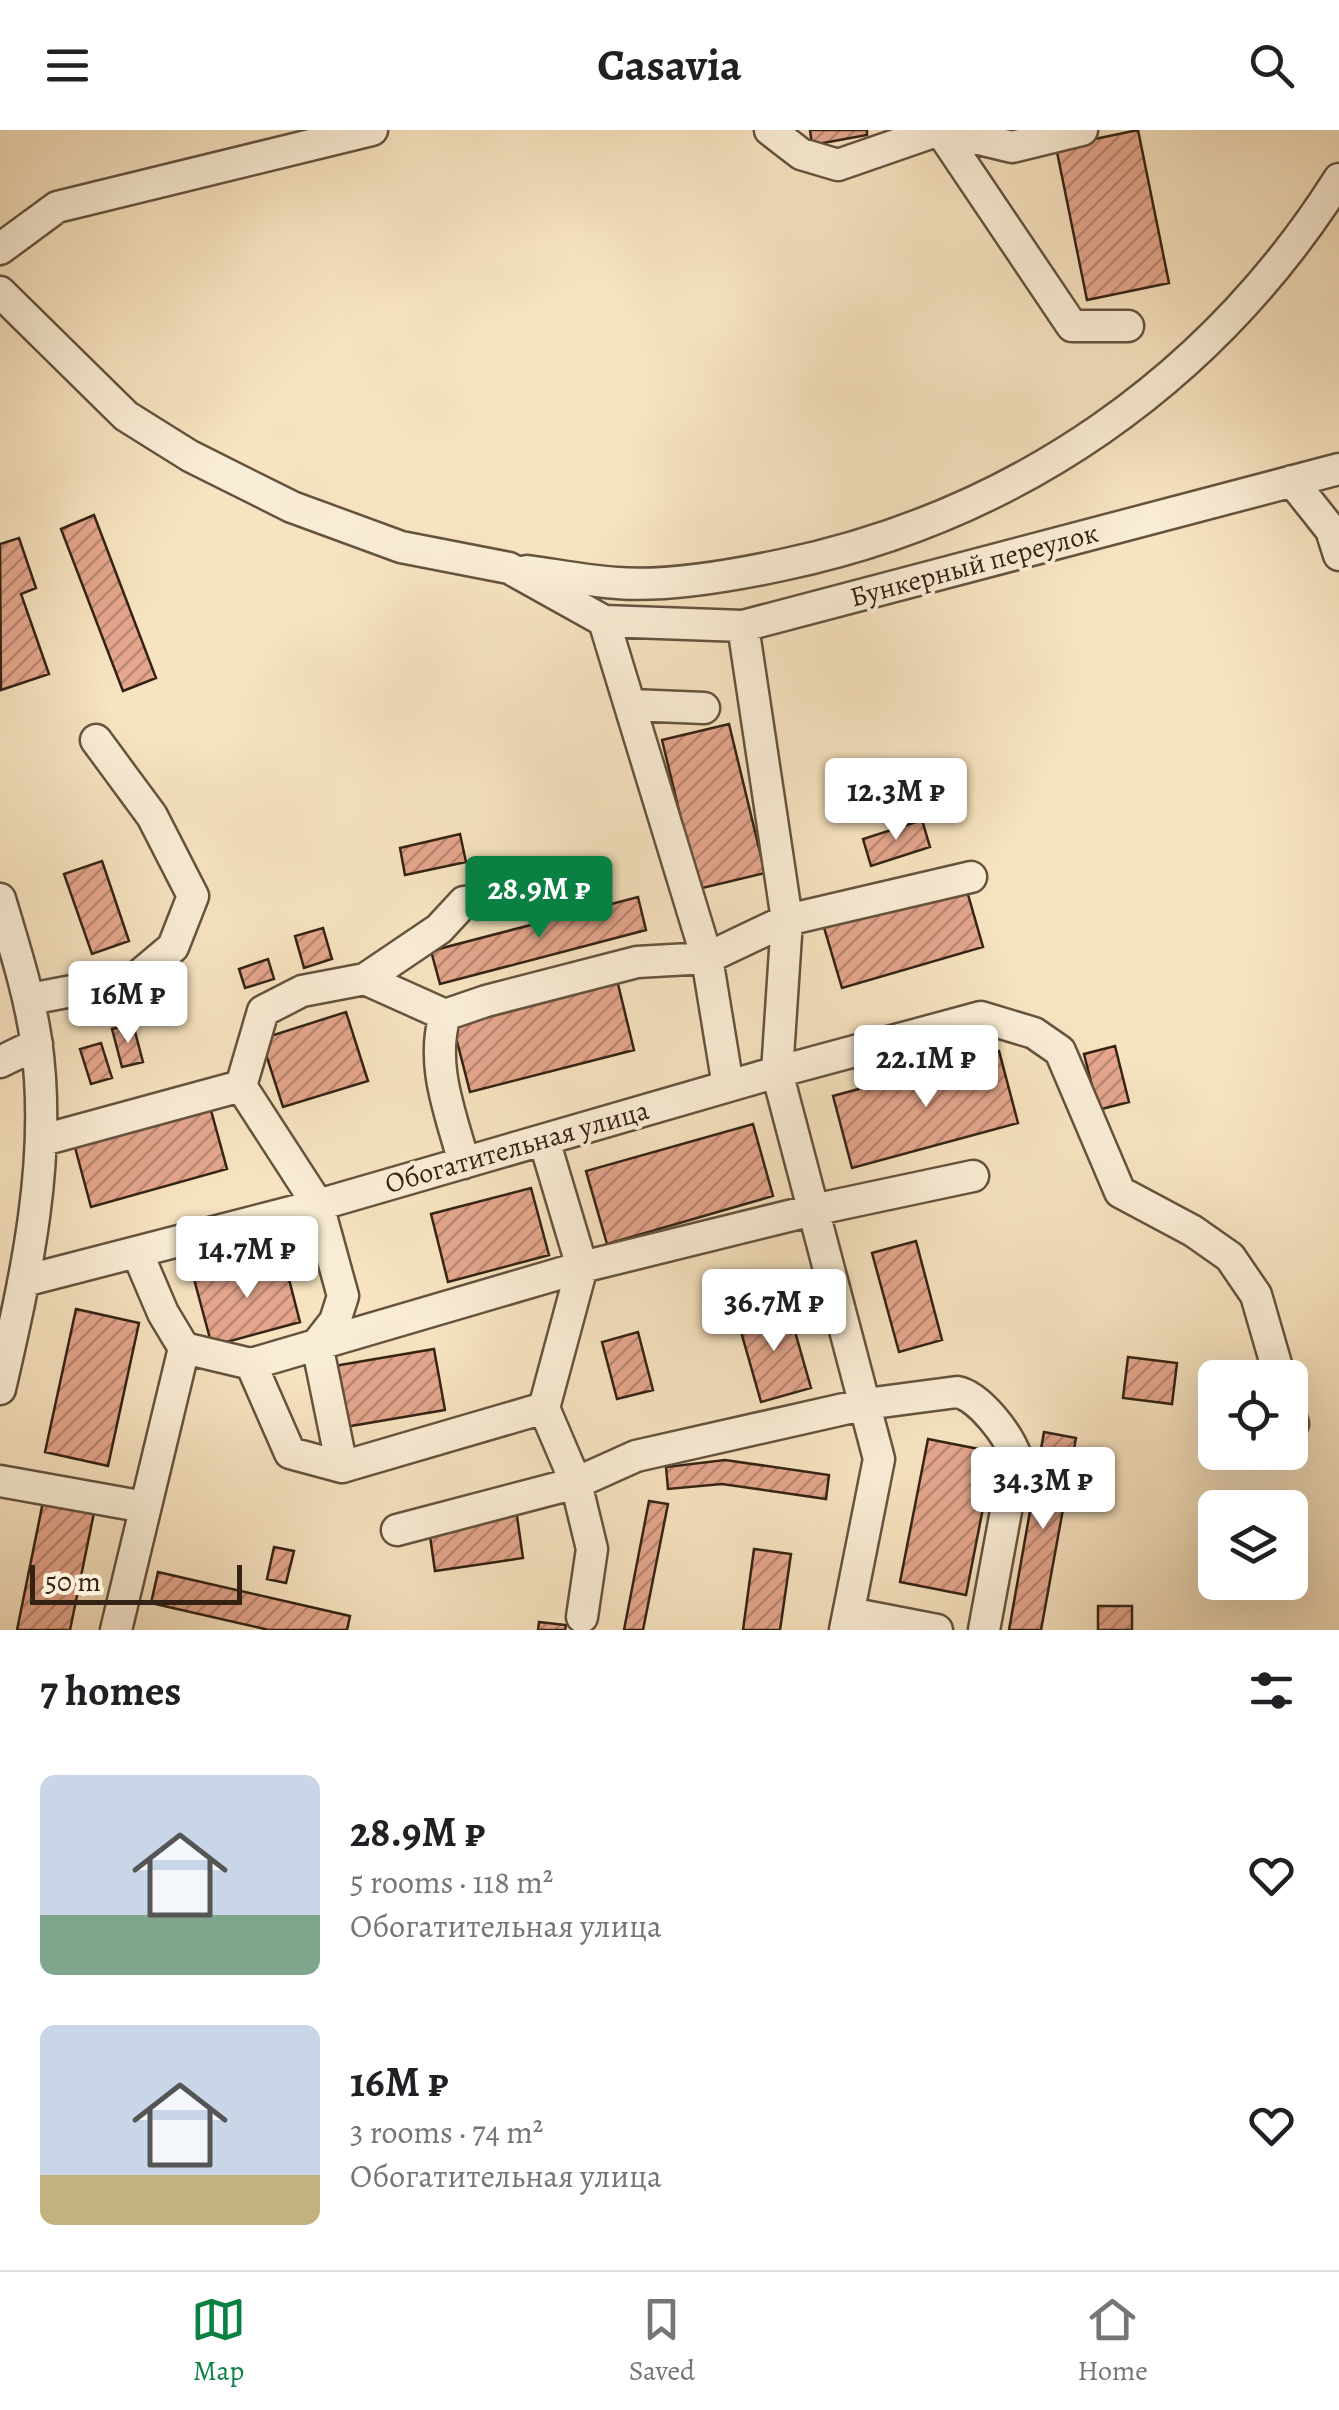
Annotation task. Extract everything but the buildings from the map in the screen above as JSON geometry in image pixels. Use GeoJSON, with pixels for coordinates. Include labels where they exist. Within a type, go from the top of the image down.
{"type":"FeatureCollection","features":[{"type":"Feature","properties":{"kind":"street"},"geometry":{"type":"LineString","coordinates":[[0,248],[57,207],[372,130]]}},
{"type":"Feature","properties":{"kind":"street"},"geometry":{"type":"LineString","coordinates":[[770,130],[801,154],[838,165],[940,130],[1012,146],[1082,130]]}},
{"type":"Feature","properties":{"kind":"street"},"geometry":{"type":"LineString","coordinates":[[940,130],[1072,326],[1128,326]]}},
{"type":"Feature","properties":{"kind":"street"},"geometry":{"type":"LineString","coordinates":[[0,292],[126,416],[190,456],[292,508],[401,546],[509,568],[620,584],[734,575],[846,552],[954,514],[1055,461],[1149,395],[1234,318],[1307,230],[1339,180]]}},
{"type":"Feature","properties":{"kind":"street","name":"Бункерный переулок"},"geometry":{"type":"LineString","coordinates":[[604,620],[744,626],[1339,469]]}},
{"type":"Feature","properties":{"kind":"street"},"geometry":{"type":"LineString","coordinates":[[1292,481],[1331,530],[1339,554]]}},
{"type":"Feature","properties":{"kind":"street"},"geometry":{"type":"LineString","coordinates":[[509,568],[604,620],[708,958],[728,1086]]}},
{"type":"Feature","properties":{"kind":"street"},"geometry":{"type":"LineString","coordinates":[[744,626],[787,920],[777,1072],[880,1459],[847,1621],[937,1630]]}},
{"type":"Feature","properties":{"kind":"street"},"geometry":{"type":"LineString","coordinates":[[631,705],[704,708]]}},
{"type":"Feature","properties":{"kind":"street"},"geometry":{"type":"LineString","coordinates":[[30,998],[134,980],[173,947],[193,896],[152,816],[96,740]]}},
{"type":"Feature","properties":{"kind":"street"},"geometry":{"type":"LineString","coordinates":[[365,979],[445,1016],[486,1001],[636,962],[708,958],[787,920],[971,877]]}},
{"type":"Feature","properties":{"kind":"street"},"geometry":{"type":"LineString","coordinates":[[0,899],[30,998],[43,1140],[24,1281],[0,1389]]}},
{"type":"Feature","properties":{"kind":"street"},"geometry":{"type":"LineString","coordinates":[[342,1467],[317,1344],[335,1321],[343,1296],[318,1205],[242,1086],[264,1011],[302,991],[365,979],[439,930],[464,902],[501,899]]}},
{"type":"Feature","properties":{"kind":"street"},"geometry":{"type":"LineString","coordinates":[[445,1016],[438,1041],[439,1070],[464,1163]]}},
{"type":"Feature","properties":{"kind":"street","name":"Обогатительная улица"},"geometry":{"type":"LineString","coordinates":[[24,1281],[318,1205],[981,1017],[1034,1033],[1060,1051],[1120,1192],[1193,1230],[1230,1257],[1256,1295],[1275,1360]]}},
{"type":"Feature","properties":{"kind":"street"},"geometry":{"type":"LineString","coordinates":[[0,1062],[37,1044]]}},
{"type":"Feature","properties":{"kind":"street"},"geometry":{"type":"LineString","coordinates":[[43,1140],[242,1086]]}},
{"type":"Feature","properties":{"kind":"street"},"geometry":{"type":"LineString","coordinates":[[544,1140],[582,1267],[544,1408],[576,1482],[592,1549],[582,1617]]}},
{"type":"Feature","properties":{"kind":"street"},"geometry":{"type":"LineString","coordinates":[[184,1348],[251,1364],[582,1267],[973,1176]]}},
{"type":"Feature","properties":{"kind":"street"},"geometry":{"type":"LineString","coordinates":[[116,1630],[184,1348],[163,1313],[137,1252]]}},
{"type":"Feature","properties":{"kind":"street"},"geometry":{"type":"LineString","coordinates":[[251,1364],[290,1454],[342,1467],[544,1408]]}},
{"type":"Feature","properties":{"kind":"street"},"geometry":{"type":"LineString","coordinates":[[396,1530],[576,1482],[636,1456],[866,1404],[957,1392],[969,1394],[1012,1445],[1016,1457],[984,1630]]}},
{"type":"Feature","properties":{"kind":"street"},"geometry":{"type":"LineString","coordinates":[[0,1480],[145,1507]]}}]}
